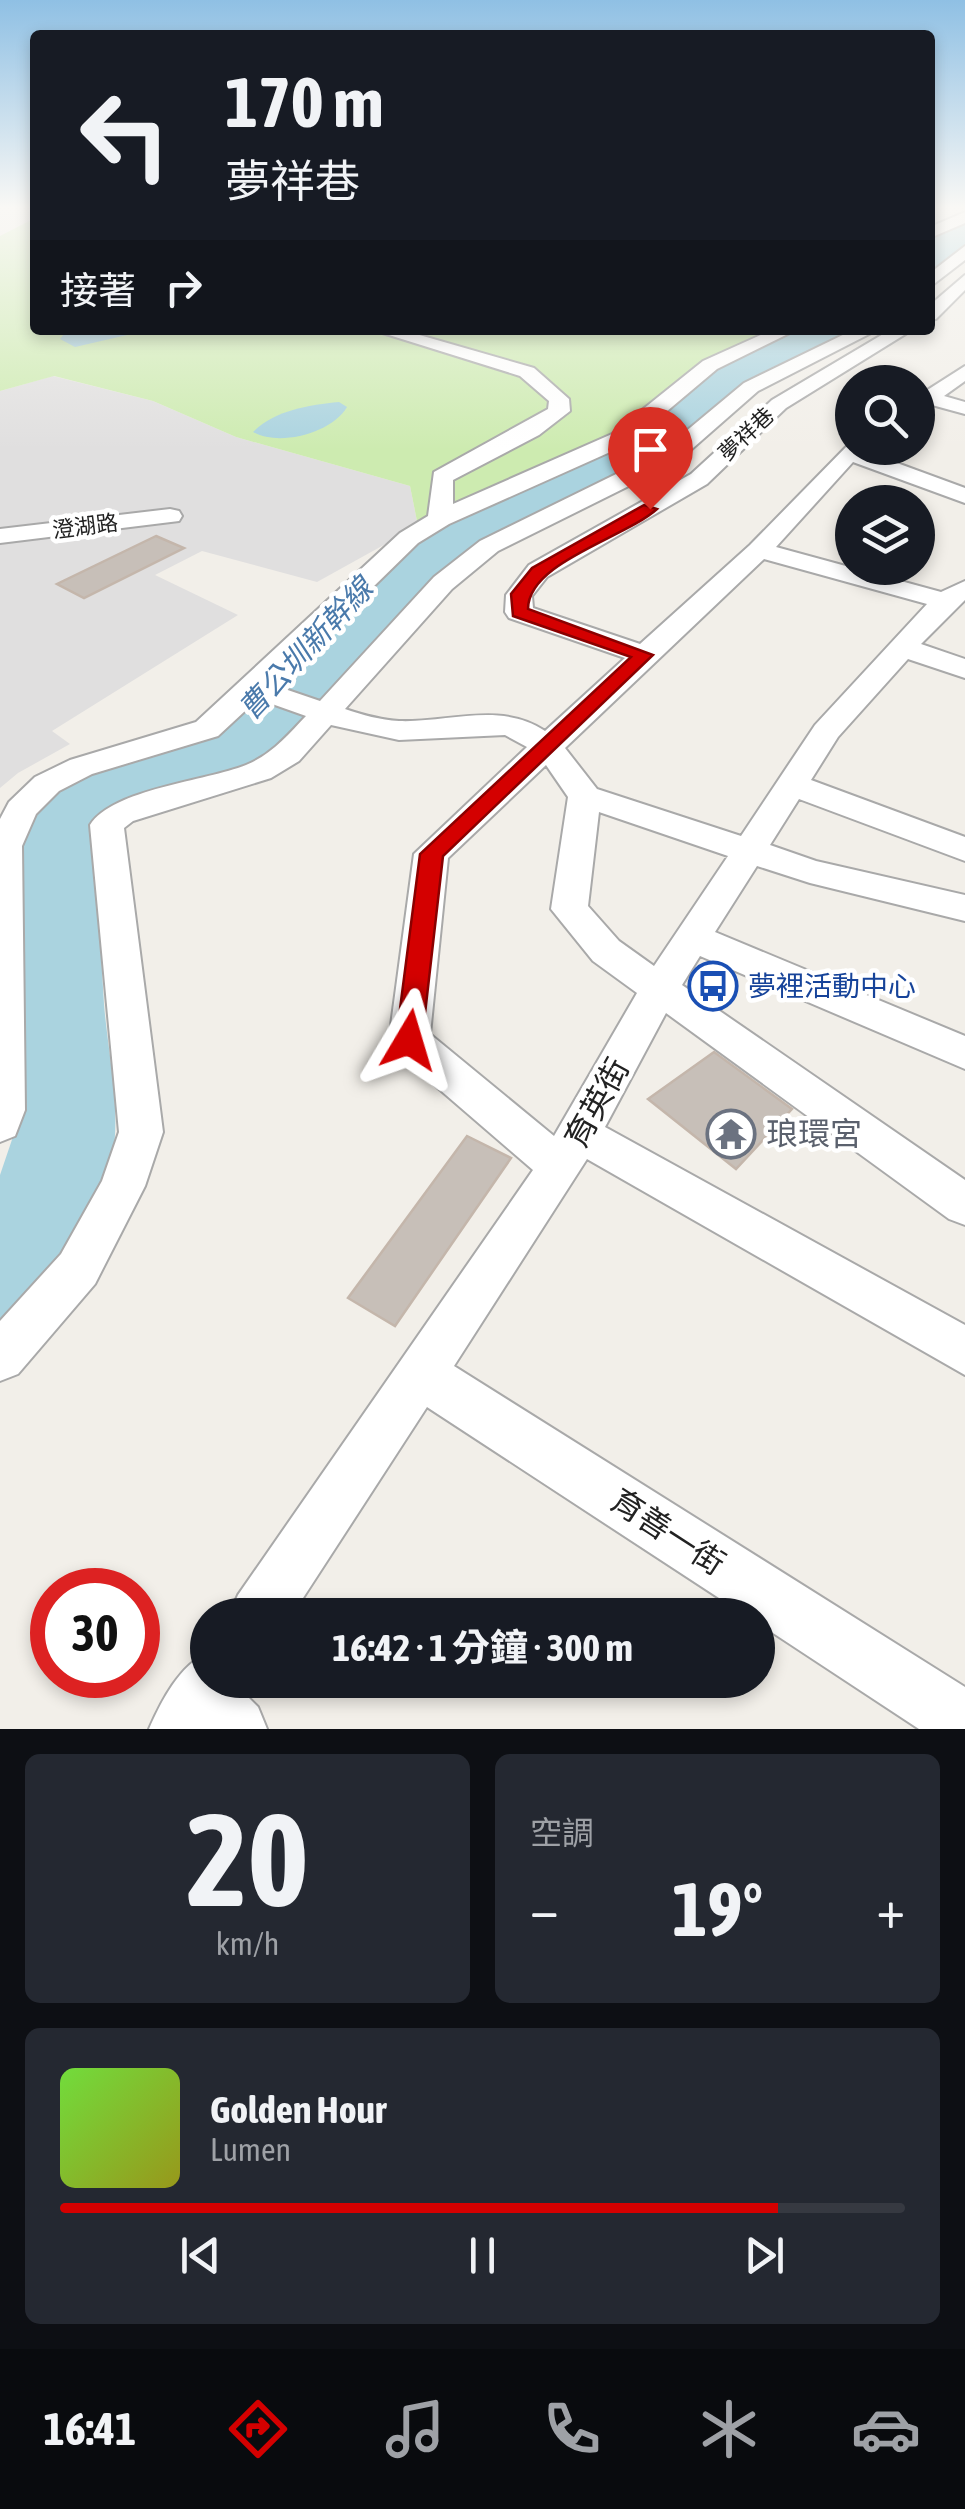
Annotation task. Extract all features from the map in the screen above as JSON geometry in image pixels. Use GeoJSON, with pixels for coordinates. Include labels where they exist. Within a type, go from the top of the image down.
{"type":"FeatureCollection","features":[{"type":"Feature","properties":{"kind":"street"},"geometry":{"type":"LineString","coordinates":[[935,310],[957,288]]}},
{"type":"Feature","properties":{"kind":"street"},"geometry":{"type":"LineString","coordinates":[[399,335],[527,372],[560,399],[558,411],[537,429],[471,458],[442,477],[440,519]]}},
{"type":"Feature","properties":{"kind":"street"},"geometry":{"type":"LineString","coordinates":[[0,1124],[4,1110],[4,846],[21,810],[47,784],[80,768],[207,728],[409,538],[440,519],[620,440],[710,365],[775,335]]}},
{"type":"Feature","properties":{"kind":"street"},"geometry":{"type":"LineString","coordinates":[[0,1357],[78,1269],[123,1186],[141,1132],[107,825],[121,814],[260,772],[288,754],[443,583],[489,546],[669,458],[751,387],[858,335]]}},
{"type":"Feature","properties":{"kind":"street","name":"夢祥巷"},"geometry":{"type":"LineString","coordinates":[[644,655],[519,612],[520,594],[538,571],[699,479],[778,404],[895,335]]}},
{"type":"Feature","properties":{"kind":"street"},"geometry":{"type":"LineString","coordinates":[[935,393],[965,372]]}},
{"type":"Feature","properties":{"kind":"street"},"geometry":{"type":"LineString","coordinates":[[935,404],[965,408]]}},
{"type":"Feature","properties":{"kind":"street"},"geometry":{"type":"LineString","coordinates":[[840,465],[760,550],[432,854],[409,1040],[570,1151],[965,1350]]}},
{"type":"Feature","properties":{"kind":"street"},"geometry":{"type":"LineString","coordinates":[[890,465],[965,496]]}},
{"type":"Feature","properties":{"kind":"street","name":"澄湖路"},"geometry":{"type":"LineString","coordinates":[[0,536],[170,516]]}},
{"type":"Feature","properties":{"kind":"street"},"geometry":{"type":"LineString","coordinates":[[760,550],[953,605]]}},
{"type":"Feature","properties":{"kind":"street","name":"育英街"},"geometry":{"type":"LineString","coordinates":[[269,1598],[570,1151],[660,988],[826,732],[903,647],[953,605]]}},
{"type":"Feature","properties":{"kind":"street"},"geometry":{"type":"LineString","coordinates":[[903,647],[965,669]]}},
{"type":"Feature","properties":{"kind":"street"},"geometry":{"type":"LineString","coordinates":[[253,688],[378,728],[424,731],[463,725],[516,726],[546,745],[584,796],[810,872],[965,908]]}},
{"type":"Feature","properties":{"kind":"street"},"geometry":{"type":"LineString","coordinates":[[794,785],[965,850]]}},
{"type":"Feature","properties":{"kind":"street"},"geometry":{"type":"LineString","coordinates":[[584,796],[569,909],[606,951],[965,1205]]}},
{"type":"Feature","properties":{"kind":"street"},"geometry":{"type":"LineString","coordinates":[[694,938],[965,1053]]}},
{"type":"Feature","properties":{"kind":"street","name":"育善一街"},"geometry":{"type":"LineString","coordinates":[[421,1374],[960,1720],[965,1717]]}},
{"type":"Feature","properties":{"kind":"shaded area"},"geometry":{"type":"Polygon","coordinates":[[[53,376],[153,401],[236,437],[410,486],[418,526],[317,582],[202,551],[155,575],[238,615],[52,731],[70,744],[18,773],[0,788],[0,391],[53,376]]]}},
{"type":"Feature","properties":{"kind":"green space"},"geometry":{"type":"Polygon","coordinates":[[[0,288],[30,288],[30,335],[762,335],[704,360],[614,432],[418,526],[410,486],[236,437],[153,401],[54,376],[0,391],[0,288]]]}},
{"type":"Feature","properties":{"kind":"water"},"geometry":{"type":"Polygon","coordinates":[[[63,335],[127,335],[75,347],[60,339],[63,335]]]}},
{"type":"Feature","properties":{"kind":"water","name":"曹公圳新幹線"},"geometry":{"type":"Polygon","coordinates":[[[778,335],[843,335],[749,379],[670,451],[480,545],[288,739],[254,762],[94,827],[104,1004],[115,1099],[110,1171],[82,1231],[0,1328],[0,1175],[19,1119],[11,845],[49,788],[214,727],[410,541],[615,446],[712,366],[778,335]]]}},
{"type":"Feature","properties":{"kind":"water"},"geometry":{"type":"Polygon","coordinates":[[[339,402],[347,407],[340,416],[304,435],[277,438],[253,432],[282,414],[339,402]]]}},
{"type":"Feature","properties":{"kind":"building"},"geometry":{"type":"Polygon","coordinates":[[[156,536],[184,548],[84,598],[57,584],[156,536]]]}},
{"type":"Feature","properties":{"kind":"building","name":"琅環宮"},"geometry":{"type":"Polygon","coordinates":[[[714,1052],[792,1109],[736,1169],[648,1099],[714,1052]]]}},
{"type":"Feature","properties":{"kind":"building"},"geometry":{"type":"Polygon","coordinates":[[[467,1136],[511,1158],[395,1326],[348,1298],[467,1136]]]}},
{"type":"Feature","properties":{"kind":"place","name":"夢裡活動中心"},"geometry":{"type":"Point","coordinates":[713,986]}},
{"type":"Feature","properties":{"kind":"place","name":"琅環宮"},"geometry":{"type":"Point","coordinates":[731,1134]}},
{"type":"Feature","properties":{"kind":"route"},"geometry":{"type":"LineString","coordinates":[[409,1040],[432,854],[644,655],[519,612],[520,594],[538,571],[650,509]]}}]}
